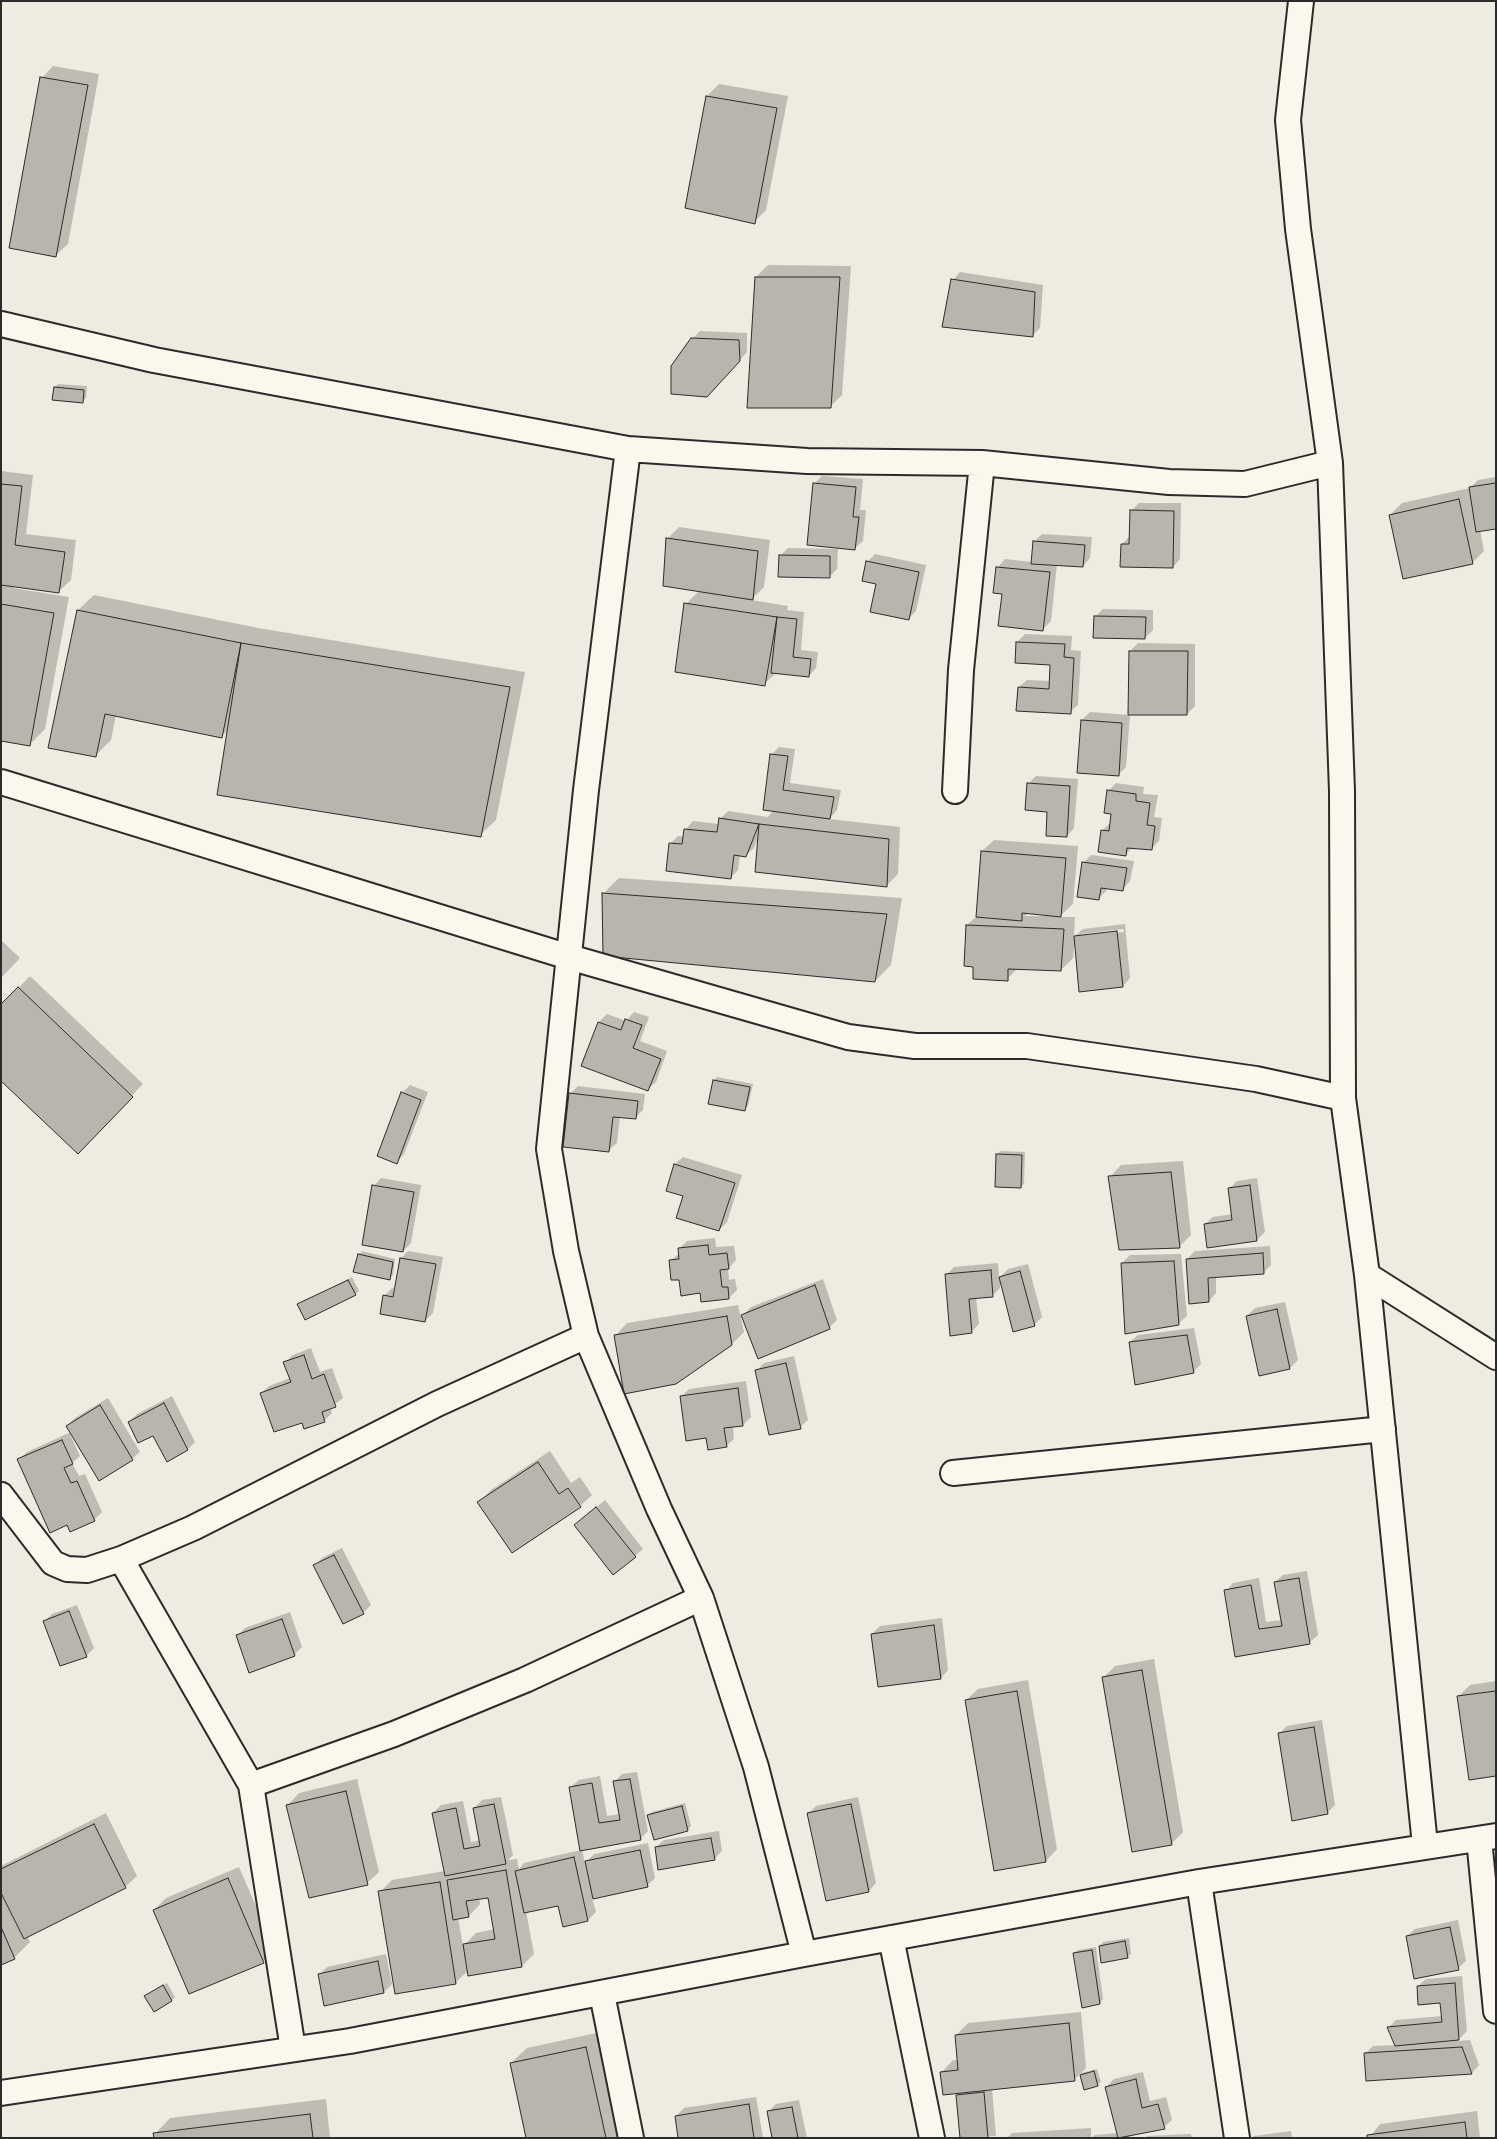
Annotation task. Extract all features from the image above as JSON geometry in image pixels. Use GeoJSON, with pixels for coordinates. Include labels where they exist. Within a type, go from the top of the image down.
{"type":"FeatureCollection","features":[{"type":"Feature","properties":{"kind":"street"},"geometry":{"type":"LineString","coordinates":[[1301,1],[1288,120],[1298,229],[1330,463],[1342,791],[1343,1098],[1367,1275],[1425,1845]]}},
{"type":"Feature","properties":{"kind":"street"},"geometry":{"type":"LineString","coordinates":[[1,324],[154,360],[628,449],[807,461],[982,463],[1169,482],[1245,484],[1330,463]]}},
{"type":"Feature","properties":{"kind":"street"},"geometry":{"type":"LineString","coordinates":[[628,449],[586,790],[549,1149],[566,1251],[586,1336],[659,1509],[701,1598],[756,1767],[804,1954]]}},
{"type":"Feature","properties":{"kind":"street"},"geometry":{"type":"LineString","coordinates":[[955,791],[961,670],[982,463]]}},
{"type":"Feature","properties":{"kind":"street"},"geometry":{"type":"LineString","coordinates":[[1,782],[569,957],[848,1037],[915,1046],[1027,1046],[1256,1079],[1343,1098]]}},
{"type":"Feature","properties":{"kind":"street"},"geometry":{"type":"LineString","coordinates":[[1367,1275],[1496,1357]]}},
{"type":"Feature","properties":{"kind":"street"},"geometry":{"type":"LineString","coordinates":[[1,1494],[53,1563],[67,1569],[87,1570],[121,1559],[193,1528],[437,1404],[586,1336]]}},
{"type":"Feature","properties":{"kind":"street"},"geometry":{"type":"LineString","coordinates":[[953,1473],[1383,1429]]}},
{"type":"Feature","properties":{"kind":"street"},"geometry":{"type":"LineString","coordinates":[[121,1559],[251,1785],[293,2049]]}},
{"type":"Feature","properties":{"kind":"street"},"geometry":{"type":"LineString","coordinates":[[251,1785],[394,1734],[525,1680],[701,1598]]}},
{"type":"Feature","properties":{"kind":"street"},"geometry":{"type":"LineString","coordinates":[[1,2093],[293,2049],[602,1994],[804,1954],[1199,1882],[1425,1845],[1487,1837],[1496,2011]]}},
{"type":"Feature","properties":{"kind":"street"},"geometry":{"type":"LineString","coordinates":[[1199,1882],[1237,2138]]}},
{"type":"Feature","properties":{"kind":"street"},"geometry":{"type":"LineString","coordinates":[[892,1938],[932,2138]]}},
{"type":"Feature","properties":{"kind":"street"},"geometry":{"type":"LineString","coordinates":[[602,1994],[631,2138]]}},
{"type":"Feature","properties":{"kind":"building"},"geometry":{"type":"Polygon","coordinates":[[[40,77],[88,85],[56,257],[9,248],[40,77]]]}},
{"type":"Feature","properties":{"kind":"building"},"geometry":{"type":"Polygon","coordinates":[[[706,96],[777,108],[755,224],[685,208],[706,96]]]}},
{"type":"Feature","properties":{"kind":"building"},"geometry":{"type":"Polygon","coordinates":[[[755,277],[840,277],[831,408],[747,408],[755,277]]]}},
{"type":"Feature","properties":{"kind":"building"},"geometry":{"type":"Polygon","coordinates":[[[951,279],[1035,292],[1033,337],[942,327],[951,279]]]}},
{"type":"Feature","properties":{"kind":"building"},"geometry":{"type":"Polygon","coordinates":[[[691,338],[739,340],[740,361],[707,397],[671,394],[671,366],[691,338]]]}},
{"type":"Feature","properties":{"kind":"building"},"geometry":{"type":"Polygon","coordinates":[[[54,387],[84,390],[83,403],[52,400],[54,387]]]}},
{"type":"Feature","properties":{"kind":"building"},"geometry":{"type":"Polygon","coordinates":[[[813,483],[856,487],[853,517],[859,517],[855,550],[807,545],[813,483]]]}},
{"type":"Feature","properties":{"kind":"building"},"geometry":{"type":"Polygon","coordinates":[[[1496,483],[1496,529],[1476,532],[1469,487],[1496,483]]]}},
{"type":"Feature","properties":{"kind":"building"},"geometry":{"type":"Polygon","coordinates":[[[1,484],[22,486],[15,545],[65,552],[59,593],[1,585],[1,484]]]}},
{"type":"Feature","properties":{"kind":"building"},"geometry":{"type":"Polygon","coordinates":[[[1459,499],[1473,564],[1403,579],[1389,515],[1459,499]]]}},
{"type":"Feature","properties":{"kind":"building"},"geometry":{"type":"Polygon","coordinates":[[[1130,510],[1174,511],[1173,568],[1120,567],[1121,544],[1129,544],[1130,510]]]}},
{"type":"Feature","properties":{"kind":"building"},"geometry":{"type":"Polygon","coordinates":[[[666,538],[758,551],[753,600],[663,586],[666,538]]]}},
{"type":"Feature","properties":{"kind":"building"},"geometry":{"type":"Polygon","coordinates":[[[1033,541],[1085,545],[1083,567],[1031,564],[1033,541]]]}},
{"type":"Feature","properties":{"kind":"building"},"geometry":{"type":"Polygon","coordinates":[[[779,555],[830,556],[830,578],[778,577],[779,555]]]}},
{"type":"Feature","properties":{"kind":"building"},"geometry":{"type":"Polygon","coordinates":[[[866,561],[919,572],[909,620],[870,612],[876,584],[862,581],[866,561]]]}},
{"type":"Feature","properties":{"kind":"building"},"geometry":{"type":"Polygon","coordinates":[[[996,567],[1050,572],[1043,631],[998,626],[1002,594],[993,593],[996,567]]]}},
{"type":"Feature","properties":{"kind":"building"},"geometry":{"type":"Polygon","coordinates":[[[684,603],[777,617],[765,686],[675,672],[684,603]]]}},
{"type":"Feature","properties":{"kind":"building"},"geometry":{"type":"Polygon","coordinates":[[[1,604],[54,613],[30,746],[1,741],[1,604]]]}},
{"type":"Feature","properties":{"kind":"building"},"geometry":{"type":"Polygon","coordinates":[[[77,610],[241,643],[222,738],[105,714],[96,757],[48,748],[77,610]]]}},
{"type":"Feature","properties":{"kind":"building"},"geometry":{"type":"Polygon","coordinates":[[[1094,616],[1146,617],[1145,639],[1093,638],[1094,616]]]}},
{"type":"Feature","properties":{"kind":"building"},"geometry":{"type":"Polygon","coordinates":[[[777,617],[797,619],[793,657],[811,659],[809,677],[771,673],[777,617]]]}},
{"type":"Feature","properties":{"kind":"building"},"geometry":{"type":"Polygon","coordinates":[[[1016,642],[1065,644],[1064,657],[1074,658],[1071,714],[1016,711],[1018,687],[1049,689],[1050,665],[1015,663],[1016,642]]]}},
{"type":"Feature","properties":{"kind":"building"},"geometry":{"type":"Polygon","coordinates":[[[241,643],[510,687],[481,837],[217,795],[241,643]]]}},
{"type":"Feature","properties":{"kind":"building"},"geometry":{"type":"Polygon","coordinates":[[[1129,651],[1188,651],[1187,715],[1128,715],[1129,651]]]}},
{"type":"Feature","properties":{"kind":"building"},"geometry":{"type":"Polygon","coordinates":[[[1081,720],[1122,723],[1119,776],[1077,773],[1081,720]]]}},
{"type":"Feature","properties":{"kind":"building"},"geometry":{"type":"Polygon","coordinates":[[[770,754],[788,756],[783,790],[834,797],[830,819],[763,810],[770,754]]]}},
{"type":"Feature","properties":{"kind":"building"},"geometry":{"type":"Polygon","coordinates":[[[1027,783],[1070,786],[1067,837],[1046,836],[1047,812],[1025,810],[1027,783]]]}},
{"type":"Feature","properties":{"kind":"building"},"geometry":{"type":"Polygon","coordinates":[[[1107,790],[1136,794],[1136,801],[1150,803],[1147,825],[1155,826],[1152,850],[1127,848],[1126,856],[1098,852],[1101,830],[1109,831],[1111,814],[1104,813],[1107,790]]]}},
{"type":"Feature","properties":{"kind":"building"},"geometry":{"type":"Polygon","coordinates":[[[719,818],[759,824],[746,857],[734,855],[731,879],[666,871],[669,843],[682,844],[684,829],[717,832],[719,818]]]}},
{"type":"Feature","properties":{"kind":"building"},"geometry":{"type":"Polygon","coordinates":[[[759,824],[889,839],[887,887],[755,872],[759,824]]]}},
{"type":"Feature","properties":{"kind":"building"},"geometry":{"type":"Polygon","coordinates":[[[981,851],[1066,858],[1061,917],[1022,913],[1022,921],[976,917],[981,851]]]}},
{"type":"Feature","properties":{"kind":"building"},"geometry":{"type":"Polygon","coordinates":[[[1082,862],[1127,868],[1123,891],[1101,888],[1099,900],[1077,897],[1082,862]]]}},
{"type":"Feature","properties":{"kind":"building"},"geometry":{"type":"Polygon","coordinates":[[[602,893],[887,914],[875,982],[603,956],[602,893]]]}},
{"type":"Feature","properties":{"kind":"building"},"geometry":{"type":"Polygon","coordinates":[[[966,925],[1064,929],[1061,971],[1008,969],[1008,981],[973,979],[973,967],[964,966],[966,925]]]}},
{"type":"Feature","properties":{"kind":"building"},"geometry":{"type":"Polygon","coordinates":[[[1117,931],[1123,987],[1079,992],[1074,936],[1117,931]]]}},
{"type":"Feature","properties":{"kind":"building"},"geometry":{"type":"Polygon","coordinates":[[[18,987],[133,1097],[78,1154],[1,1081],[1,1004],[18,987]]]}},
{"type":"Feature","properties":{"kind":"building"},"geometry":{"type":"Polygon","coordinates":[[[625,1019],[642,1025],[633,1048],[661,1059],[648,1091],[581,1066],[598,1022],[621,1030],[625,1019]]]}},
{"type":"Feature","properties":{"kind":"building"},"geometry":{"type":"Polygon","coordinates":[[[713,1080],[750,1087],[745,1111],[708,1104],[713,1080]]]}},
{"type":"Feature","properties":{"kind":"building"},"geometry":{"type":"Polygon","coordinates":[[[401,1092],[421,1100],[397,1164],[377,1156],[401,1092]]]}},
{"type":"Feature","properties":{"kind":"building"},"geometry":{"type":"Polygon","coordinates":[[[569,1093],[638,1101],[636,1119],[613,1117],[609,1152],[563,1147],[569,1093]]]}},
{"type":"Feature","properties":{"kind":"building"},"geometry":{"type":"Polygon","coordinates":[[[996,1154],[1022,1155],[1021,1188],[995,1187],[996,1154]]]}},
{"type":"Feature","properties":{"kind":"building"},"geometry":{"type":"Polygon","coordinates":[[[674,1164],[735,1183],[719,1231],[676,1218],[683,1196],[666,1191],[674,1164]]]}},
{"type":"Feature","properties":{"kind":"building"},"geometry":{"type":"Polygon","coordinates":[[[1171,1172],[1180,1248],[1119,1250],[1108,1176],[1171,1172]]]}},
{"type":"Feature","properties":{"kind":"building"},"geometry":{"type":"Polygon","coordinates":[[[372,1185],[414,1192],[403,1252],[362,1245],[372,1185]]]}},
{"type":"Feature","properties":{"kind":"building"},"geometry":{"type":"Polygon","coordinates":[[[1250,1185],[1257,1241],[1207,1248],[1204,1224],[1232,1220],[1228,1188],[1250,1185]]]}},
{"type":"Feature","properties":{"kind":"building"},"geometry":{"type":"Polygon","coordinates":[[[708,1245],[709,1255],[727,1253],[729,1269],[720,1270],[722,1287],[728,1287],[729,1299],[701,1302],[700,1293],[681,1296],[679,1280],[671,1280],[669,1260],[679,1259],[678,1248],[708,1245]]]}},
{"type":"Feature","properties":{"kind":"building"},"geometry":{"type":"Polygon","coordinates":[[[1263,1253],[1264,1274],[1208,1278],[1209,1302],[1189,1304],[1186,1259],[1263,1253]]]}},
{"type":"Feature","properties":{"kind":"building"},"geometry":{"type":"Polygon","coordinates":[[[358,1254],[393,1262],[390,1280],[353,1272],[358,1254]]]}},
{"type":"Feature","properties":{"kind":"building"},"geometry":{"type":"Polygon","coordinates":[[[400,1258],[436,1264],[425,1322],[380,1314],[383,1295],[393,1297],[400,1258]]]}},
{"type":"Feature","properties":{"kind":"building"},"geometry":{"type":"Polygon","coordinates":[[[1174,1261],[1179,1325],[1125,1334],[1121,1263],[1174,1261]]]}},
{"type":"Feature","properties":{"kind":"building"},"geometry":{"type":"Polygon","coordinates":[[[991,1270],[993,1297],[969,1299],[972,1333],[950,1336],[945,1274],[991,1270]]]}},
{"type":"Feature","properties":{"kind":"building"},"geometry":{"type":"Polygon","coordinates":[[[1020,1271],[1035,1326],[1013,1332],[999,1277],[1020,1271]]]}},
{"type":"Feature","properties":{"kind":"building"},"geometry":{"type":"Polygon","coordinates":[[[348,1280],[356,1295],[305,1320],[297,1304],[348,1280]]]}},
{"type":"Feature","properties":{"kind":"building"},"geometry":{"type":"Polygon","coordinates":[[[815,1285],[830,1329],[758,1359],[741,1315],[815,1285]]]}},
{"type":"Feature","properties":{"kind":"building"},"geometry":{"type":"Polygon","coordinates":[[[1277,1309],[1290,1369],[1259,1376],[1246,1316],[1277,1309]]]}},
{"type":"Feature","properties":{"kind":"building"},"geometry":{"type":"Polygon","coordinates":[[[727,1316],[732,1345],[676,1384],[624,1394],[614,1335],[727,1316]]]}},
{"type":"Feature","properties":{"kind":"building"},"geometry":{"type":"Polygon","coordinates":[[[1187,1335],[1194,1373],[1135,1385],[1129,1342],[1187,1335]]]}},
{"type":"Feature","properties":{"kind":"building"},"geometry":{"type":"Polygon","coordinates":[[[304,1355],[312,1379],[324,1374],[336,1407],[322,1412],[325,1422],[304,1429],[302,1423],[274,1432],[260,1393],[291,1382],[283,1362],[304,1355]]]}},
{"type":"Feature","properties":{"kind":"building"},"geometry":{"type":"Polygon","coordinates":[[[786,1363],[801,1429],[769,1435],[755,1370],[786,1363]]]}},
{"type":"Feature","properties":{"kind":"building"},"geometry":{"type":"Polygon","coordinates":[[[738,1388],[743,1426],[724,1428],[727,1447],[708,1450],[706,1438],[686,1441],[680,1396],[738,1388]]]}},
{"type":"Feature","properties":{"kind":"building"},"geometry":{"type":"Polygon","coordinates":[[[164,1403],[188,1450],[167,1462],[153,1436],[138,1443],[128,1422],[164,1403]]]}},
{"type":"Feature","properties":{"kind":"building"},"geometry":{"type":"Polygon","coordinates":[[[100,1405],[133,1460],[99,1481],[66,1426],[100,1405]]]}},
{"type":"Feature","properties":{"kind":"building"},"geometry":{"type":"Polygon","coordinates":[[[62,1440],[73,1464],[64,1468],[71,1483],[77,1481],[95,1521],[70,1532],[67,1525],[50,1533],[17,1459],[62,1440]]]}},
{"type":"Feature","properties":{"kind":"building"},"geometry":{"type":"Polygon","coordinates":[[[538,1462],[559,1494],[568,1488],[581,1507],[512,1553],[477,1502],[538,1462]]]}},
{"type":"Feature","properties":{"kind":"building"},"geometry":{"type":"Polygon","coordinates":[[[596,1507],[636,1557],[613,1575],[574,1525],[596,1507]]]}},
{"type":"Feature","properties":{"kind":"building"},"geometry":{"type":"Polygon","coordinates":[[[334,1555],[364,1614],[343,1624],[313,1565],[334,1555]]]}},
{"type":"Feature","properties":{"kind":"building"},"geometry":{"type":"Polygon","coordinates":[[[1299,1578],[1310,1644],[1235,1657],[1224,1590],[1251,1585],[1259,1629],[1282,1626],[1274,1582],[1299,1578]]]}},
{"type":"Feature","properties":{"kind":"building"},"geometry":{"type":"Polygon","coordinates":[[[69,1611],[87,1657],[60,1666],[43,1621],[69,1611]]]}},
{"type":"Feature","properties":{"kind":"building"},"geometry":{"type":"Polygon","coordinates":[[[282,1619],[295,1656],[249,1673],[236,1635],[282,1619]]]}},
{"type":"Feature","properties":{"kind":"building"},"geometry":{"type":"Polygon","coordinates":[[[934,1625],[941,1679],[878,1687],[871,1634],[934,1625]]]}},
{"type":"Feature","properties":{"kind":"building"},"geometry":{"type":"Polygon","coordinates":[[[1142,1670],[1172,1845],[1132,1852],[1102,1677],[1142,1670]]]}},
{"type":"Feature","properties":{"kind":"building"},"geometry":{"type":"Polygon","coordinates":[[[1017,1691],[1046,1862],[994,1871],[965,1700],[1017,1691]]]}},
{"type":"Feature","properties":{"kind":"building"},"geometry":{"type":"Polygon","coordinates":[[[1496,1691],[1496,1776],[1469,1780],[1457,1696],[1496,1691]]]}},
{"type":"Feature","properties":{"kind":"building"},"geometry":{"type":"Polygon","coordinates":[[[1314,1727],[1328,1814],[1292,1821],[1278,1733],[1314,1727]]]}},
{"type":"Feature","properties":{"kind":"building"},"geometry":{"type":"Polygon","coordinates":[[[630,1779],[641,1840],[580,1851],[569,1787],[592,1783],[599,1823],[620,1820],[613,1781],[630,1779]]]}},
{"type":"Feature","properties":{"kind":"building"},"geometry":{"type":"Polygon","coordinates":[[[346,1791],[368,1885],[309,1898],[286,1805],[346,1791]]]}},
{"type":"Feature","properties":{"kind":"building"},"geometry":{"type":"Polygon","coordinates":[[[494,1804],[506,1864],[445,1876],[432,1813],[456,1808],[464,1849],[480,1846],[473,1808],[494,1804]]]}},
{"type":"Feature","properties":{"kind":"building"},"geometry":{"type":"Polygon","coordinates":[[[851,1804],[869,1892],[826,1901],[807,1813],[851,1804]]]}},
{"type":"Feature","properties":{"kind":"building"},"geometry":{"type":"Polygon","coordinates":[[[682,1806],[688,1831],[654,1840],[647,1815],[682,1806]]]}},
{"type":"Feature","properties":{"kind":"building"},"geometry":{"type":"Polygon","coordinates":[[[94,1824],[126,1888],[24,1939],[1,1893],[1,1869],[94,1824]]]}},
{"type":"Feature","properties":{"kind":"building"},"geometry":{"type":"Polygon","coordinates":[[[711,1838],[715,1860],[658,1870],[655,1847],[711,1838]]]}},
{"type":"Feature","properties":{"kind":"building"},"geometry":{"type":"Polygon","coordinates":[[[640,1850],[648,1887],[593,1899],[585,1861],[640,1850]]]}},
{"type":"Feature","properties":{"kind":"building"},"geometry":{"type":"Polygon","coordinates":[[[574,1857],[588,1921],[563,1927],[558,1906],[524,1913],[515,1871],[574,1857]]]}},
{"type":"Feature","properties":{"kind":"building"},"geometry":{"type":"Polygon","coordinates":[[[506,1870],[522,1967],[468,1976],[463,1944],[495,1939],[488,1898],[466,1901],[469,1917],[453,1920],[447,1880],[506,1870]]]}},
{"type":"Feature","properties":{"kind":"building"},"geometry":{"type":"Polygon","coordinates":[[[228,1878],[264,1963],[189,1994],[153,1910],[228,1878]]]}},
{"type":"Feature","properties":{"kind":"building"},"geometry":{"type":"Polygon","coordinates":[[[440,1882],[456,1984],[395,1994],[378,1891],[440,1882]]]}},
{"type":"Feature","properties":{"kind":"building"},"geometry":{"type":"Polygon","coordinates":[[[1,1927],[15,1959],[1,1965],[1,1927]]]}},
{"type":"Feature","properties":{"kind":"building"},"geometry":{"type":"Polygon","coordinates":[[[1450,1927],[1459,1970],[1414,1979],[1406,1936],[1450,1927]]]}},
{"type":"Feature","properties":{"kind":"building"},"geometry":{"type":"Polygon","coordinates":[[[1125,1941],[1128,1958],[1101,1963],[1099,1946],[1125,1941]]]}},
{"type":"Feature","properties":{"kind":"building"},"geometry":{"type":"Polygon","coordinates":[[[1092,1950],[1100,2004],[1082,2008],[1073,1953],[1092,1950]]]}},
{"type":"Feature","properties":{"kind":"building"},"geometry":{"type":"Polygon","coordinates":[[[378,1961],[384,1993],[324,2006],[318,1974],[378,1961]]]}},
{"type":"Feature","properties":{"kind":"building"},"geometry":{"type":"Polygon","coordinates":[[[1455,1983],[1459,2040],[1395,2046],[1387,2027],[1442,2022],[1440,2003],[1418,2005],[1417,1986],[1455,1983]]]}},
{"type":"Feature","properties":{"kind":"building"},"geometry":{"type":"Polygon","coordinates":[[[163,1985],[172,2001],[154,2012],[144,1996],[163,1985]]]}},
{"type":"Feature","properties":{"kind":"building"},"geometry":{"type":"Polygon","coordinates":[[[1069,2023],[1075,2081],[943,2095],[940,2072],[958,2070],[955,2035],[1069,2023]]]}},
{"type":"Feature","properties":{"kind":"building"},"geometry":{"type":"Polygon","coordinates":[[[586,2047],[606,2138],[526,2138],[510,2063],[586,2047]]]}},
{"type":"Feature","properties":{"kind":"building"},"geometry":{"type":"Polygon","coordinates":[[[1462,2047],[1472,2074],[1366,2081],[1364,2053],[1462,2047]]]}},
{"type":"Feature","properties":{"kind":"building"},"geometry":{"type":"Polygon","coordinates":[[[1094,2071],[1098,2086],[1084,2090],[1080,2075],[1094,2071]]]}},
{"type":"Feature","properties":{"kind":"building"},"geometry":{"type":"Polygon","coordinates":[[[1136,2079],[1142,2108],[1158,2104],[1165,2129],[1118,2138],[1105,2087],[1136,2079]]]}},
{"type":"Feature","properties":{"kind":"building"},"geometry":{"type":"Polygon","coordinates":[[[984,2092],[988,2138],[960,2138],[956,2095],[984,2092]]]}},
{"type":"Feature","properties":{"kind":"building"},"geometry":{"type":"Polygon","coordinates":[[[749,2104],[754,2138],[678,2138],[675,2116],[749,2104]]]}},
{"type":"Feature","properties":{"kind":"building"},"geometry":{"type":"Polygon","coordinates":[[[792,2107],[798,2138],[772,2138],[767,2111],[792,2107]]]}},
{"type":"Feature","properties":{"kind":"building"},"geometry":{"type":"Polygon","coordinates":[[[310,2114],[313,2138],[154,2138],[153,2133],[310,2114]]]}},
{"type":"Feature","properties":{"kind":"building"},"geometry":{"type":"Polygon","coordinates":[[[1465,2122],[1467,2138],[1367,2138],[1367,2135],[1465,2122]]]}}]}
